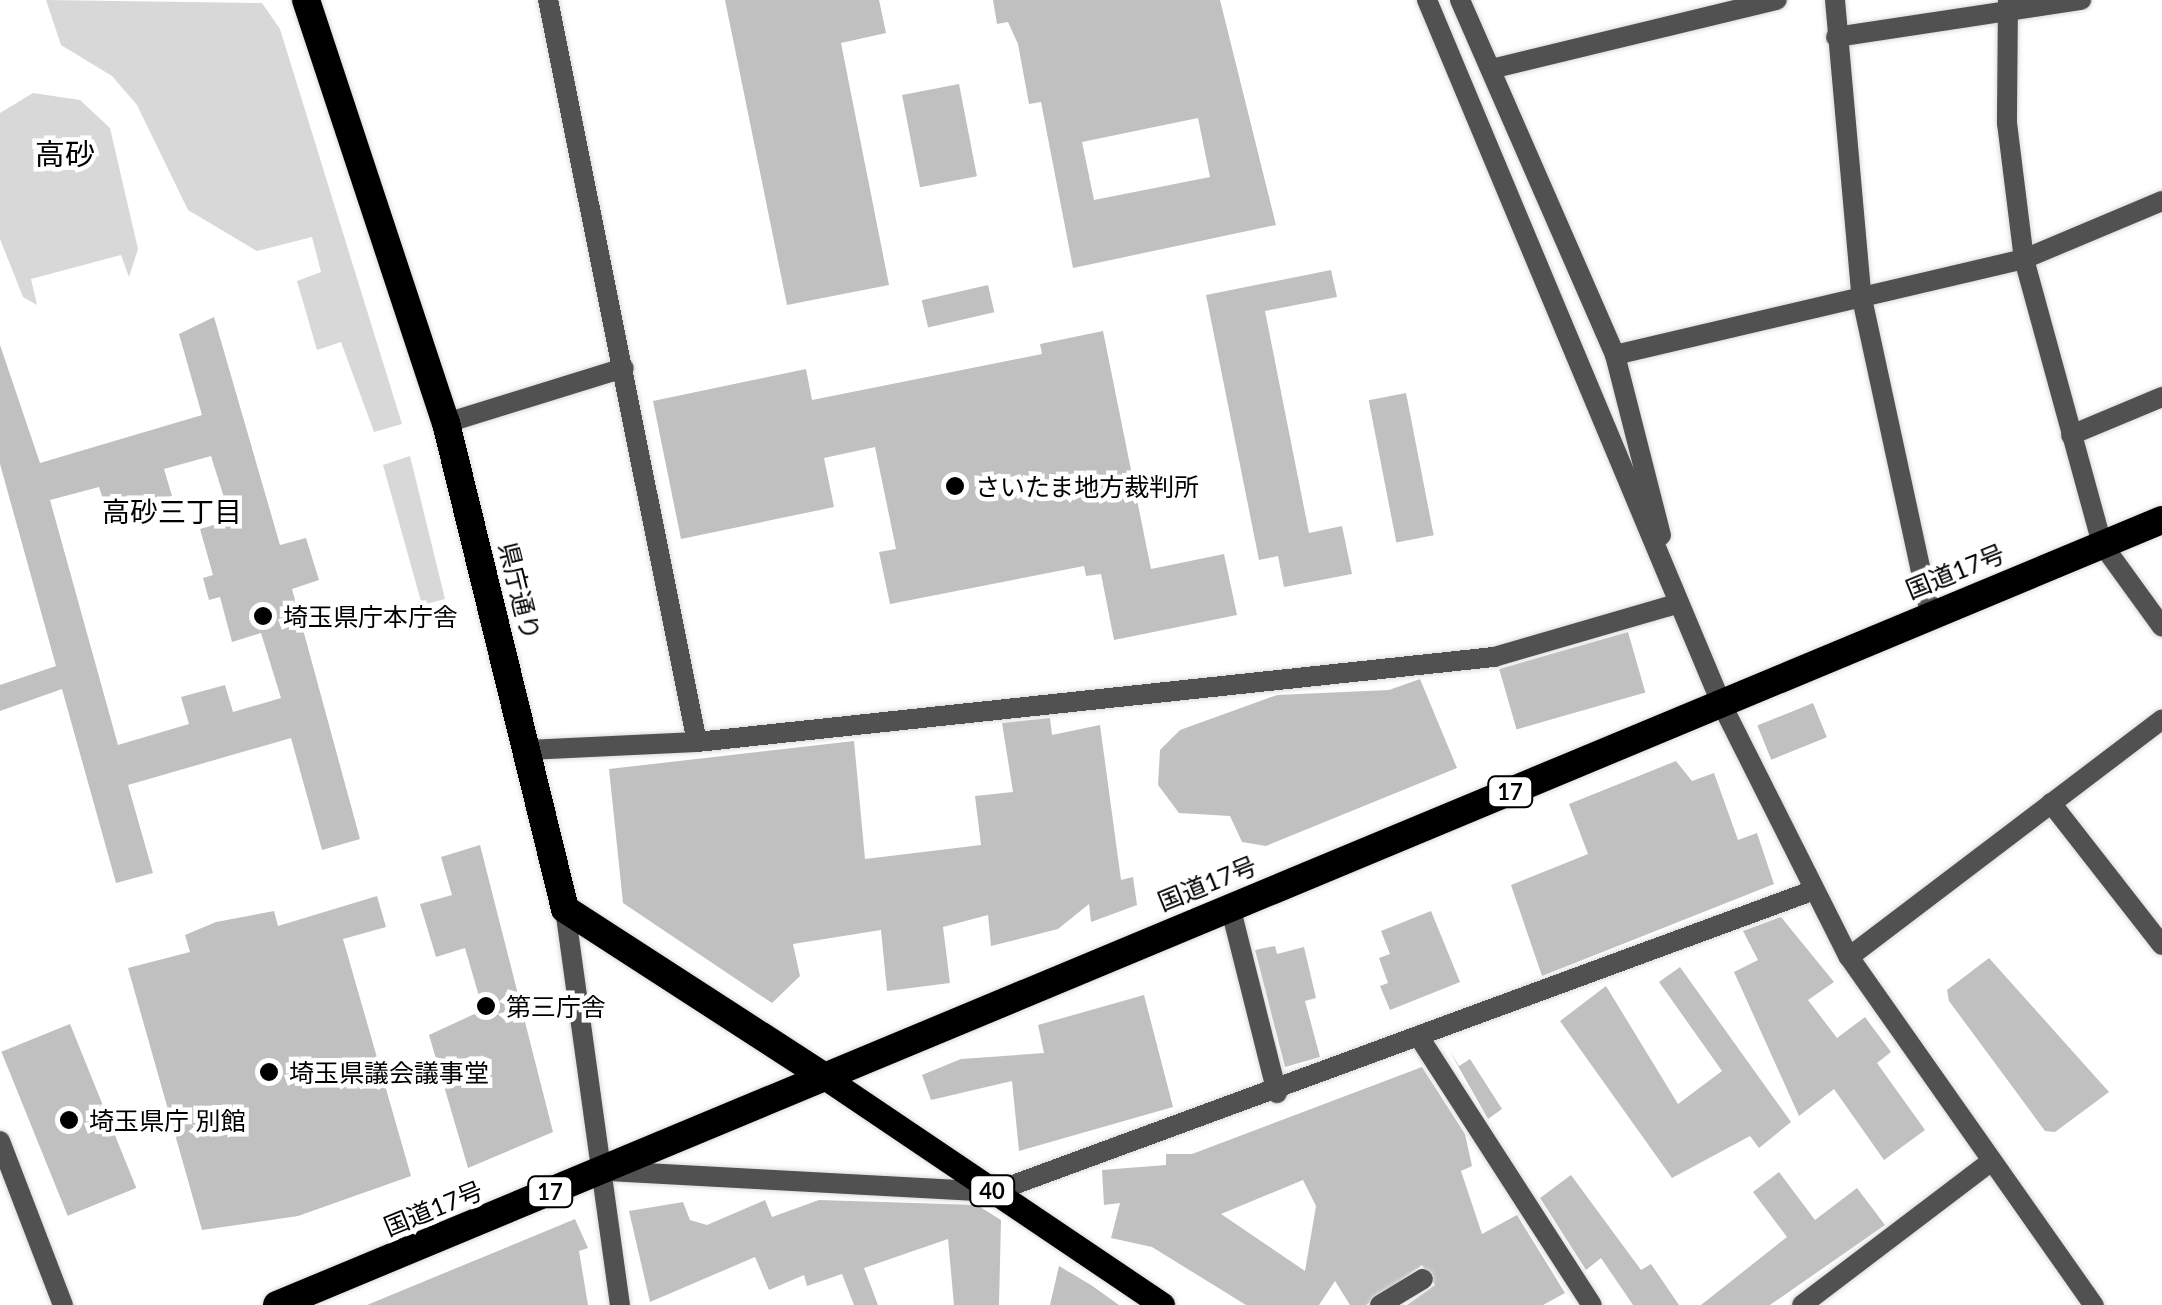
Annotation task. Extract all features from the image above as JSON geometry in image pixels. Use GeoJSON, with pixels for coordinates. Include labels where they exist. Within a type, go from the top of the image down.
{"type":"FeatureCollection","features":[{"type":"Feature","properties":{"kind":"highway","name":"県庁通り"},"geometry":{"type":"LineString","coordinates":[[306,0],[446,423],[565,909]]}},
{"type":"Feature","properties":{"kind":"highway","name":"国道17号"},"geometry":{"type":"LineString","coordinates":[[277,1305],[1930,613],[2162,520]]}},
{"type":"Feature","properties":{"kind":"highway"},"geometry":{"type":"LineString","coordinates":[[565,909],[823,1076]]}},
{"type":"Feature","properties":{"kind":"main road","name":"40"},"geometry":{"type":"LineString","coordinates":[[823,1076],[1162,1305]]}},
{"type":"Feature","properties":{"kind":"street"},"geometry":{"type":"LineString","coordinates":[[548,0],[698,742]]}},
{"type":"Feature","properties":{"kind":"street"},"geometry":{"type":"LineString","coordinates":[[1427,0],[1678,604],[1809,892],[1849,957],[2094,1305]]}},
{"type":"Feature","properties":{"kind":"street"},"geometry":{"type":"LineString","coordinates":[[1460,0],[1615,356],[1678,604]]}},
{"type":"Feature","properties":{"kind":"street"},"geometry":{"type":"LineString","coordinates":[[1491,69],[1777,0]]}},
{"type":"Feature","properties":{"kind":"street"},"geometry":{"type":"LineString","coordinates":[[1834,0],[1861,294],[1930,613]]}},
{"type":"Feature","properties":{"kind":"street"},"geometry":{"type":"LineString","coordinates":[[1836,37],[2008,6],[2082,0]]}},
{"type":"Feature","properties":{"kind":"street"},"geometry":{"type":"LineString","coordinates":[[2008,6],[2006,123],[2024,258],[2102,544],[2162,626]]}},
{"type":"Feature","properties":{"kind":"street"},"geometry":{"type":"LineString","coordinates":[[1615,356],[2024,258],[2162,201]]}},
{"type":"Feature","properties":{"kind":"street"},"geometry":{"type":"LineString","coordinates":[[446,423],[624,368]]}},
{"type":"Feature","properties":{"kind":"street"},"geometry":{"type":"LineString","coordinates":[[2071,435],[2162,397]]}},
{"type":"Feature","properties":{"kind":"street"},"geometry":{"type":"LineString","coordinates":[[527,750],[698,742],[1494,657],[1678,604]]}},
{"type":"Feature","properties":{"kind":"street"},"geometry":{"type":"LineString","coordinates":[[1849,957],[2162,719]]}},
{"type":"Feature","properties":{"kind":"street"},"geometry":{"type":"LineString","coordinates":[[2052,803],[2162,946]]}},
{"type":"Feature","properties":{"kind":"street"},"geometry":{"type":"LineString","coordinates":[[602,1170],[994,1192],[1278,1093],[1809,892]]}},
{"type":"Feature","properties":{"kind":"street"},"geometry":{"type":"LineString","coordinates":[[1230,906],[1278,1093]]}},
{"type":"Feature","properties":{"kind":"street"},"geometry":{"type":"LineString","coordinates":[[565,909],[620,1305]]}},
{"type":"Feature","properties":{"kind":"street"},"geometry":{"type":"LineString","coordinates":[[1421,1040],[1592,1305]]}},
{"type":"Feature","properties":{"kind":"street"},"geometry":{"type":"LineString","coordinates":[[0,1141],[63,1305]]}},
{"type":"Feature","properties":{"kind":"street"},"geometry":{"type":"LineString","coordinates":[[1802,1305],[1992,1161]]}},
{"type":"Feature","properties":{"kind":"street"},"geometry":{"type":"LineString","coordinates":[[1380,1305],[1423,1279]]}},
{"type":"Feature","properties":{"kind":"shaded area"},"geometry":{"type":"Polygon","coordinates":[[[46,0],[262,3],[280,29],[402,424],[374,432],[341,342],[317,350],[297,281],[321,272],[312,237],[257,251],[188,210],[137,105],[112,76],[61,45],[46,0]]]}},
{"type":"Feature","properties":{"kind":"shaded area"},"geometry":{"type":"Polygon","coordinates":[[[33,93],[80,100],[110,128],[138,249],[129,277],[121,255],[31,279],[37,305],[23,297],[0,239],[0,113],[33,93]]]}},
{"type":"Feature","properties":{"kind":"shaded area"},"geometry":{"type":"Polygon","coordinates":[[[410,456],[445,599],[422,605],[383,465],[410,456]]]}},
{"type":"Feature","properties":{"kind":"building"},"geometry":{"type":"Polygon","coordinates":[[[725,0],[879,0],[886,33],[841,43],[889,285],[787,305],[725,0]]]}},
{"type":"Feature","properties":{"kind":"building"},"geometry":{"type":"Polygon","coordinates":[[[993,0],[1220,0],[1276,225],[1073,268],[1041,102],[1029,104],[1018,44],[1008,22],[997,24],[993,0]],[[1198,118],[1082,142],[1094,200],[1210,177],[1198,118]]]}},
{"type":"Feature","properties":{"kind":"building"},"geometry":{"type":"Polygon","coordinates":[[[959,84],[977,176],[920,187],[902,95],[959,84]]]}},
{"type":"Feature","properties":{"kind":"building"},"geometry":{"type":"Polygon","coordinates":[[[1331,270],[1337,297],[1265,311],[1309,533],[1342,526],[1352,574],[1284,587],[1278,556],[1259,560],[1206,295],[1331,270]]]}},
{"type":"Feature","properties":{"kind":"building"},"geometry":{"type":"Polygon","coordinates":[[[988,285],[994,312],[928,328],[922,300],[988,285]]]}},
{"type":"Feature","properties":{"kind":"building","name":"埼玉県庁本庁舎"},"geometry":{"type":"Polygon","coordinates":[[[214,317],[280,545],[306,538],[319,580],[292,589],[360,839],[322,850],[291,738],[128,785],[153,873],[116,883],[62,689],[0,711],[0,685],[56,666],[0,464],[0,345],[40,463],[202,415],[179,334],[214,317]],[[211,456],[164,469],[172,496],[108,515],[99,487],[50,500],[118,745],[189,724],[181,697],[225,685],[233,712],[281,698],[261,633],[232,642],[220,597],[209,600],[203,578],[213,575],[200,529],[231,520],[211,456]]]}},
{"type":"Feature","properties":{"kind":"building"},"geometry":{"type":"Polygon","coordinates":[[[1103,331],[1151,569],[1224,554],[1237,615],[1114,640],[1101,574],[1086,576],[1084,566],[890,604],[879,552],[896,549],[875,447],[824,458],[834,507],[681,539],[653,401],[806,369],[812,400],[1042,354],[1040,344],[1103,331]]]}},
{"type":"Feature","properties":{"kind":"building"},"geometry":{"type":"Polygon","coordinates":[[[1406,393],[1434,535],[1396,543],[1369,400],[1406,393]]]}},
{"type":"Feature","properties":{"kind":"building"},"geometry":{"type":"Polygon","coordinates":[[[1628,632],[1645,693],[1517,729],[1499,669],[1628,632]]]}},
{"type":"Feature","properties":{"kind":"building"},"geometry":{"type":"Polygon","coordinates":[[[1420,679],[1457,768],[1266,846],[1242,842],[1230,816],[1179,813],[1158,785],[1160,750],[1180,730],[1277,695],[1389,690],[1420,679]]]}},
{"type":"Feature","properties":{"kind":"building"},"geometry":{"type":"Polygon","coordinates":[[[1813,703],[1827,737],[1771,760],[1757,725],[1813,703]]]}},
{"type":"Feature","properties":{"kind":"building"},"geometry":{"type":"Polygon","coordinates":[[[1050,718],[1052,735],[1100,725],[1121,880],[1133,877],[1137,905],[1091,922],[1089,904],[1058,929],[991,946],[988,915],[943,927],[950,983],[887,991],[881,930],[793,944],[800,976],[772,1003],[623,903],[609,769],[854,741],[865,859],[981,845],[975,796],[1013,792],[1002,723],[1050,718]]]}},
{"type":"Feature","properties":{"kind":"building"},"geometry":{"type":"Polygon","coordinates":[[[1676,761],[1692,781],[1714,773],[1738,840],[1757,833],[1774,884],[1542,976],[1511,885],[1588,854],[1569,804],[1676,761]]]}},
{"type":"Feature","properties":{"kind":"building","name":"第三庁舎"},"geometry":{"type":"Polygon","coordinates":[[[480,845],[553,1132],[468,1168],[429,1035],[483,1010],[465,948],[436,957],[420,904],[452,895],[441,857],[480,845]]]}},
{"type":"Feature","properties":{"kind":"building","name":"埼玉県議会議事堂"},"geometry":{"type":"Polygon","coordinates":[[[377,896],[386,927],[343,939],[411,1176],[298,1216],[202,1230],[128,968],[190,952],[185,935],[216,922],[274,911],[278,926],[377,896]]]}},
{"type":"Feature","properties":{"kind":"building"},"geometry":{"type":"Polygon","coordinates":[[[1431,911],[1460,982],[1390,1010],[1380,986],[1388,983],[1379,958],[1390,954],[1381,931],[1431,911]]]}},
{"type":"Feature","properties":{"kind":"building"},"geometry":{"type":"Polygon","coordinates":[[[1781,917],[1834,982],[1808,1000],[1837,1038],[1865,1017],[1891,1052],[1877,1063],[1925,1130],[1884,1160],[1834,1089],[1799,1116],[1734,972],[1758,960],[1743,931],[1781,917]]]}},
{"type":"Feature","properties":{"kind":"building"},"geometry":{"type":"Polygon","coordinates":[[[1275,946],[1277,954],[1304,947],[1316,998],[1305,1001],[1320,1057],[1285,1067],[1255,950],[1275,946]]]}},
{"type":"Feature","properties":{"kind":"building"},"geometry":{"type":"Polygon","coordinates":[[[1989,958],[2109,1092],[2055,1132],[2045,1131],[1949,1001],[1947,990],[1989,958]]]}},
{"type":"Feature","properties":{"kind":"building"},"geometry":{"type":"Polygon","coordinates":[[[1680,967],[1791,1122],[1759,1148],[1750,1136],[1672,1178],[1560,1021],[1606,986],[1678,1104],[1722,1071],[1659,982],[1680,967]]]}},
{"type":"Feature","properties":{"kind":"building"},"geometry":{"type":"Polygon","coordinates":[[[1144,995],[1173,1107],[1019,1151],[1012,1081],[931,1100],[922,1075],[961,1059],[1044,1053],[1038,1025],[1144,995]]]}},
{"type":"Feature","properties":{"kind":"building","name":"埼玉県庁 別館"},"geometry":{"type":"Polygon","coordinates":[[[70,1024],[136,1188],[68,1216],[1,1052],[70,1024]]]}},
{"type":"Feature","properties":{"kind":"building"},"geometry":{"type":"Polygon","coordinates":[[[1449,1050],[1459,1066],[1470,1059],[1502,1109],[1488,1119],[1449,1050]]]}},
{"type":"Feature","properties":{"kind":"building"},"geometry":{"type":"Polygon","coordinates":[[[1422,1067],[1465,1134],[1472,1166],[1461,1171],[1482,1234],[1517,1215],[1565,1293],[1543,1305],[1407,1305],[1435,1285],[1422,1265],[1366,1305],[1350,1305],[1335,1281],[1319,1305],[1246,1305],[1152,1247],[1111,1238],[1120,1203],[1104,1205],[1102,1170],[1166,1165],[1166,1154],[1192,1154],[1422,1067]],[[1303,1180],[1221,1214],[1305,1271],[1316,1206],[1303,1180]]]}},
{"type":"Feature","properties":{"kind":"building"},"geometry":{"type":"Polygon","coordinates":[[[1779,1172],[1815,1220],[1857,1188],[1885,1225],[1770,1305],[1701,1305],[1787,1237],[1753,1192],[1779,1172]]]}},
{"type":"Feature","properties":{"kind":"building"},"geometry":{"type":"Polygon","coordinates":[[[1571,1175],[1641,1270],[1651,1264],[1679,1305],[1633,1305],[1601,1258],[1586,1270],[1540,1198],[1571,1175]]]}},
{"type":"Feature","properties":{"kind":"building"},"geometry":{"type":"Polygon","coordinates":[[[765,1200],[772,1217],[819,1200],[977,1205],[1001,1220],[999,1305],[954,1305],[948,1239],[864,1268],[878,1305],[854,1305],[842,1274],[807,1286],[804,1275],[769,1290],[755,1257],[650,1302],[629,1211],[683,1202],[690,1220],[707,1225],[765,1200]]]}},
{"type":"Feature","properties":{"kind":"building"},"geometry":{"type":"Polygon","coordinates":[[[575,1219],[588,1248],[579,1251],[588,1305],[367,1305],[575,1219]]]}},
{"type":"Feature","properties":{"kind":"building"},"geometry":{"type":"Polygon","coordinates":[[[1059,1266],[1091,1285],[1119,1305],[1050,1305],[1059,1266]]]}},
{"type":"Feature","properties":{"kind":"place","name":"さいたま地方裁判所"},"geometry":{"type":"Point","coordinates":[955,486]}},
{"type":"Feature","properties":{"kind":"place","name":"埼玉県庁本庁舎"},"geometry":{"type":"Point","coordinates":[263,616]}},
{"type":"Feature","properties":{"kind":"place","name":"第三庁舎"},"geometry":{"type":"Point","coordinates":[486,1006]}},
{"type":"Feature","properties":{"kind":"place","name":"埼玉県議会議事堂"},"geometry":{"type":"Point","coordinates":[269,1072]}},
{"type":"Feature","properties":{"kind":"place","name":"埼玉県庁 別館"},"geometry":{"type":"Point","coordinates":[69,1120]}},
{"type":"Feature","properties":{"kind":"district","name":"高砂"},"geometry":{"type":"Point","coordinates":[65,153]}},
{"type":"Feature","properties":{"kind":"district","name":"高砂三丁目"},"geometry":{"type":"Point","coordinates":[172,511]}}]}
